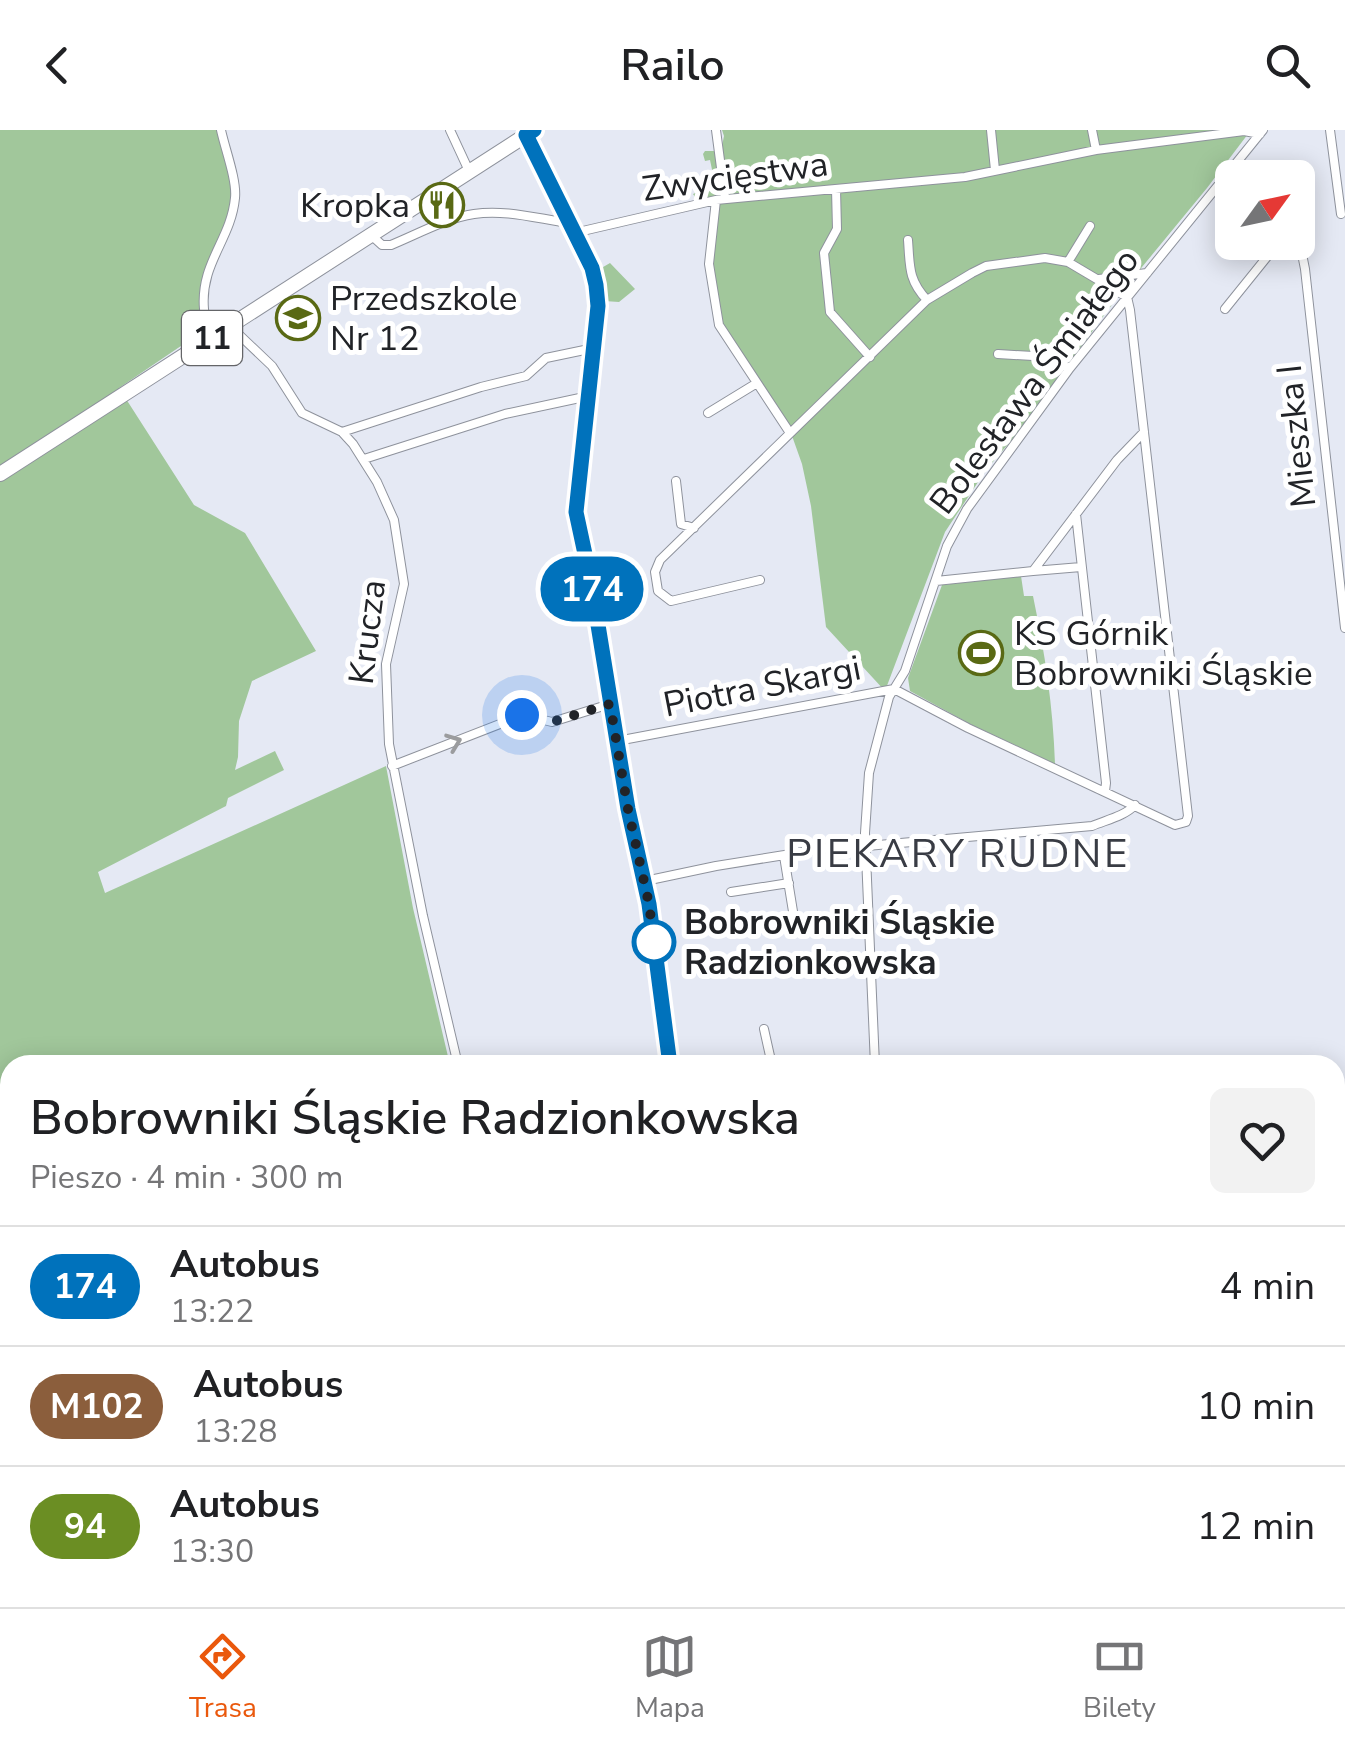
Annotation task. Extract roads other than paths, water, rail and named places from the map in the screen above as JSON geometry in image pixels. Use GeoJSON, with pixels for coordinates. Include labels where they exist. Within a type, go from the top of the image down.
{"type":"FeatureCollection","features":[{"type":"Feature","properties":{"kind":"highway","name":"11"},"geometry":{"type":"LineString","coordinates":[[0,474],[530,133]]}},
{"type":"Feature","properties":{"kind":"street"},"geometry":{"type":"LineString","coordinates":[[210,339],[202,293],[208,269],[231,219],[236,194],[221,130]]}},
{"type":"Feature","properties":{"kind":"street"},"geometry":{"type":"LineString","coordinates":[[450,130],[469,172]]}},
{"type":"Feature","properties":{"kind":"street"},"geometry":{"type":"LineString","coordinates":[[716,130],[720,199],[709,264],[719,326],[790,434]]}},
{"type":"Feature","properties":{"kind":"street"},"geometry":{"type":"LineString","coordinates":[[991,130],[995,170]]}},
{"type":"Feature","properties":{"kind":"street"},"geometry":{"type":"LineString","coordinates":[[1092,130],[1096,150]]}},
{"type":"Feature","properties":{"kind":"street"},"geometry":{"type":"LineString","coordinates":[[1330,130],[1341,214]]}},
{"type":"Feature","properties":{"kind":"street","name":"Zwycięstwa"},"geometry":{"type":"LineString","coordinates":[[572,228],[720,199],[965,177],[1186,134],[1262,132]]}},
{"type":"Feature","properties":{"kind":"street","name":"Bolesława Śmiałego"},"geometry":{"type":"LineString","coordinates":[[1238,160],[1262,132]]}},
{"type":"Feature","properties":{"kind":"street"},"geometry":{"type":"LineString","coordinates":[[530,133],[592,268],[596,285],[598,306],[576,512],[644,880],[669,1055]]}},
{"type":"Feature","properties":{"kind":"street","name":"Bolesława Śmiałego"},"geometry":{"type":"LineString","coordinates":[[876,1055],[866,808],[870,773],[884,712],[905,671],[947,546],[967,509],[1070,368],[1215,188]]}},
{"type":"Feature","properties":{"kind":"street"},"geometry":{"type":"LineString","coordinates":[[836,189],[837,229],[824,252],[830,312],[870,357]]}},
{"type":"Feature","properties":{"kind":"street"},"geometry":{"type":"LineString","coordinates":[[371,235],[382,245],[392,245],[469,214],[484,213],[572,228]]}},
{"type":"Feature","properties":{"kind":"street"},"geometry":{"type":"LineString","coordinates":[[1068,262],[1090,226]]}},
{"type":"Feature","properties":{"kind":"street"},"geometry":{"type":"LineString","coordinates":[[908,240],[911,277],[927,300]]}},
{"type":"Feature","properties":{"kind":"street"},"geometry":{"type":"LineString","coordinates":[[760,580],[671,601],[658,591],[655,572],[660,560],[927,300],[986,266],[1045,258],[1068,262],[1126,297],[1144,432],[1116,460],[1033,571]]}},
{"type":"Feature","properties":{"kind":"street"},"geometry":{"type":"LineString","coordinates":[[1226,309],[1265,260]]}},
{"type":"Feature","properties":{"kind":"street","name":"Mieszka I"},"geometry":{"type":"LineString","coordinates":[[1303,260],[1345,628]]}},
{"type":"Feature","properties":{"kind":"street"},"geometry":{"type":"LineString","coordinates":[[1099,279],[1146,273]]}},
{"type":"Feature","properties":{"kind":"street","name":"Krucza"},"geometry":{"type":"LineString","coordinates":[[230,326],[270,363],[302,412],[342,432],[364,459],[394,520],[404,584],[386,664],[392,766],[456,1055]]}},
{"type":"Feature","properties":{"kind":"street"},"geometry":{"type":"LineString","coordinates":[[342,432],[481,386],[526,376],[546,358],[594,348]]}},
{"type":"Feature","properties":{"kind":"street"},"geometry":{"type":"LineString","coordinates":[[998,354],[1033,356],[1070,368]]}},
{"type":"Feature","properties":{"kind":"street"},"geometry":{"type":"LineString","coordinates":[[708,413],[758,383]]}},
{"type":"Feature","properties":{"kind":"street"},"geometry":{"type":"LineString","coordinates":[[364,459],[504,414],[589,396]]}},
{"type":"Feature","properties":{"kind":"street","name":"Piotra Skargi"},"geometry":{"type":"LineString","coordinates":[[617,740],[894,689],[1135,806],[1175,824],[1186,822],[1144,432]]}},
{"type":"Feature","properties":{"kind":"street"},"geometry":{"type":"LineString","coordinates":[[676,481],[681,524],[694,528]]}},
{"type":"Feature","properties":{"kind":"street"},"geometry":{"type":"LineString","coordinates":[[1076,514],[1105,791]]}},
{"type":"Feature","properties":{"kind":"street"},"geometry":{"type":"LineString","coordinates":[[936,581],[1081,567]]}},
{"type":"Feature","properties":{"kind":"street"},"geometry":{"type":"LineString","coordinates":[[392,766],[522,715],[552,722],[610,704]]}},
{"type":"Feature","properties":{"kind":"street"},"geometry":{"type":"LineString","coordinates":[[644,880],[867,844],[1092,826],[1135,806]]}},
{"type":"Feature","properties":{"kind":"street"},"geometry":{"type":"LineString","coordinates":[[784,856],[796,930]]}},
{"type":"Feature","properties":{"kind":"street"},"geometry":{"type":"LineString","coordinates":[[731,892],[789,883]]}},
{"type":"Feature","properties":{"kind":"street"},"geometry":{"type":"LineString","coordinates":[[764,1029],[770,1055]]}},
{"type":"Feature","properties":{"kind":"place","name":"Kropka"},"geometry":{"type":"Point","coordinates":[442,205]}},
{"type":"Feature","properties":{"kind":"place","name":"Przedszkole Nr 12"},"geometry":{"type":"Point","coordinates":[298,318]}},
{"type":"Feature","properties":{"kind":"place","name":"KS Górnik Bobrowniki Śląskie"},"geometry":{"type":"Point","coordinates":[981,653]}},
{"type":"Feature","properties":{"kind":"place","name":"Bobrowniki Śląskie Radzionkowska"},"geometry":{"type":"Point","coordinates":[654,942]}},
{"type":"Feature","properties":{"kind":"district","name":"PIEKARY RUDNE"},"geometry":{"type":"Point","coordinates":[958,853]}}]}
